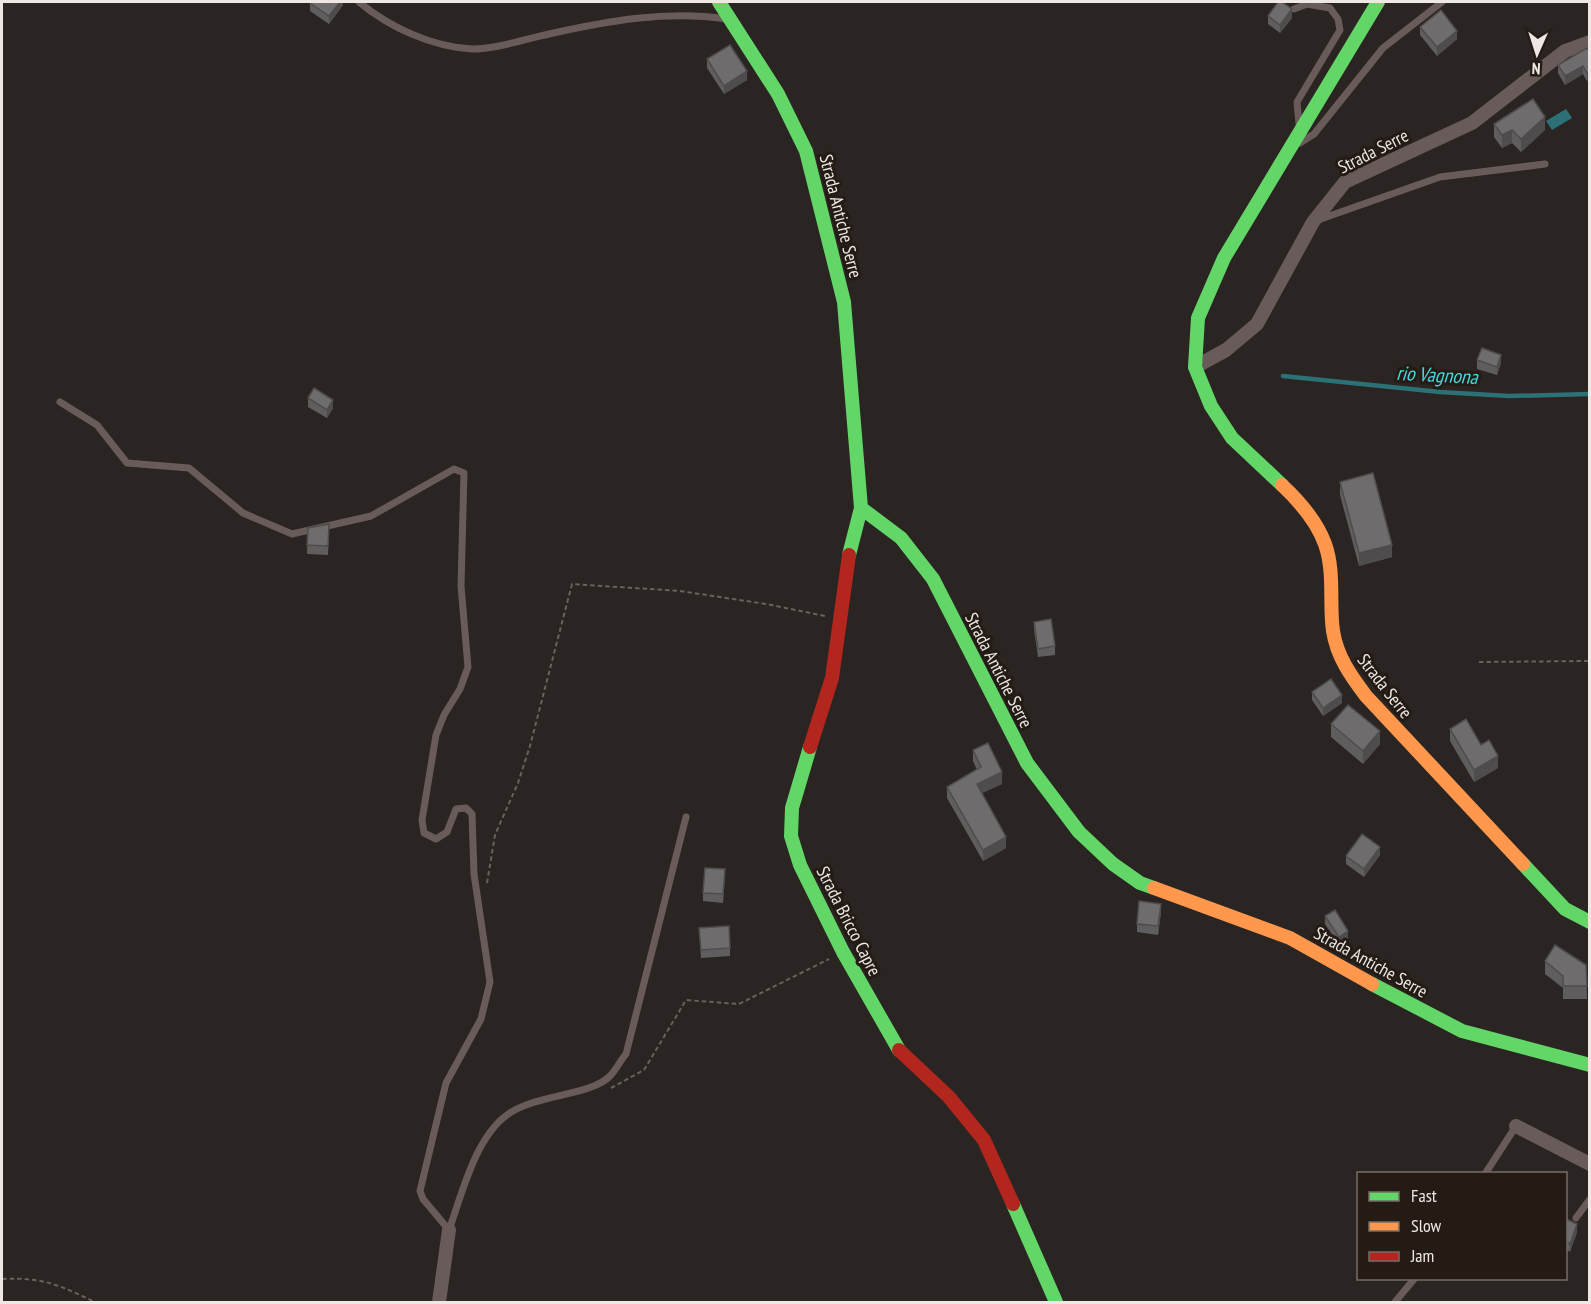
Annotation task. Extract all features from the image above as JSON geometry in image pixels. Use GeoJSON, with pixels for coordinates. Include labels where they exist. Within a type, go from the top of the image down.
{"type":"FeatureCollection","features":[{"type":"Feature","properties":{"kind":"street","name":"Strada Antiche Serre"},"geometry":{"type":"LineString","coordinates":[[719,2],[796,126],[818,190],[844,302],[861,508],[901,538],[933,579],[1027,763],[1079,832],[1113,864],[1140,883],[1290,938],[1399,999],[1462,1031],[1590,1065]]}},
{"type":"Feature","properties":{"kind":"street","name":"Strada Serre"},"geometry":{"type":"LineString","coordinates":[[1378,2],[1224,258],[1198,318],[1195,367],[1211,406],[1232,438],[1299,501],[1325,544],[1333,592],[1333,631],[1345,669],[1366,696],[1565,909],[1590,922]]}},
{"type":"Feature","properties":{"kind":"street","name":"Strada Serre"},"geometry":{"type":"LineString","coordinates":[[1195,367],[1226,350],[1257,324],[1313,222],[1345,182],[1472,123],[1565,51],[1590,42]]}},
{"type":"Feature","properties":{"kind":"street","name":"Strada Bricco Capre"},"geometry":{"type":"LineString","coordinates":[[861,508],[851,539],[832,678],[792,808],[792,836],[800,865],[843,952],[903,1056],[949,1097],[984,1140],[1056,1302]]}},
{"type":"Feature","properties":{"kind":"street"},"geometry":{"type":"LineString","coordinates":[[1516,1126],[1590,1164]]}},
{"type":"Feature","properties":{"kind":"street"},"geometry":{"type":"LineString","coordinates":[[439,1302],[449,1230]]}},
{"type":"Feature","properties":{"kind":"lane"},"geometry":{"type":"LineString","coordinates":[[359,2],[400,29],[437,42],[471,49],[653,16],[695,14],[729,19]]}},
{"type":"Feature","properties":{"kind":"lane"},"geometry":{"type":"LineString","coordinates":[[1290,149],[1314,134],[1383,48],[1442,2]]}},
{"type":"Feature","properties":{"kind":"lane"},"geometry":{"type":"LineString","coordinates":[[1294,9],[1307,4],[1330,8],[1338,19],[1340,30],[1297,102],[1300,132]]}},
{"type":"Feature","properties":{"kind":"lane"},"geometry":{"type":"LineString","coordinates":[[1313,222],[1440,177],[1545,164]]}},
{"type":"Feature","properties":{"kind":"lane"},"geometry":{"type":"LineString","coordinates":[[60,402],[97,425],[127,463],[189,468],[243,513],[292,534],[371,516],[454,469],[464,473],[461,586],[468,667],[436,735],[422,829],[427,836],[440,838],[447,832],[456,809],[462,807],[471,811],[474,874],[481,905],[490,982],[481,1019],[446,1083],[420,1191],[423,1199],[449,1230],[479,1148],[505,1116],[536,1100],[585,1090],[608,1078],[626,1054],[686,817]]}},
{"type":"Feature","properties":{"kind":"lane"},"geometry":{"type":"LineString","coordinates":[[1486,1172],[1516,1126]]}},
{"type":"Feature","properties":{"kind":"lane"},"geometry":{"type":"LineString","coordinates":[[1576,1218],[1590,1200]]}},
{"type":"Feature","properties":{"kind":"lane"},"geometry":{"type":"LineString","coordinates":[[1395,1302],[1413,1280]]}},
{"type":"Feature","properties":{"kind":"path"},"geometry":{"type":"LineString","coordinates":[[481,905],[495,835],[518,783],[572,584],[680,591],[766,604],[839,619]]}},
{"type":"Feature","properties":{"kind":"path"},"geometry":{"type":"LineString","coordinates":[[1479,662],[1590,661]]}},
{"type":"Feature","properties":{"kind":"path"},"geometry":{"type":"LineString","coordinates":[[585,1090],[615,1088],[644,1070],[686,1000],[739,1004],[843,952]]}},
{"type":"Feature","properties":{"kind":"path"},"geometry":{"type":"LineString","coordinates":[[2,1279],[32,1278],[63,1287],[95,1302]]}},
{"type":"Feature","properties":{"kind":"water"},"geometry":{"type":"Polygon","coordinates":[[[1566,109],[1572,118],[1552,130],[1546,121],[1566,109]]]}},
{"type":"Feature","properties":{"kind":"building"},"geometry":{"type":"Polygon","coordinates":[[[311,2],[340,2],[329,16],[311,2]]]}},
{"type":"Feature","properties":{"kind":"building"},"geometry":{"type":"Polygon","coordinates":[[[1278,2],[1292,9],[1280,25],[1268,16],[1278,2]]]}},
{"type":"Feature","properties":{"kind":"building"},"geometry":{"type":"Polygon","coordinates":[[[1441,10],[1457,31],[1437,47],[1420,27],[1441,10]]]}},
{"type":"Feature","properties":{"kind":"building"},"geometry":{"type":"Polygon","coordinates":[[[730,45],[747,71],[724,86],[707,59],[730,45]]]}},
{"type":"Feature","properties":{"kind":"building"},"geometry":{"type":"Polygon","coordinates":[[[1587,48],[1590,52],[1590,71],[1587,73],[1583,66],[1565,76],[1558,65],[1587,48]]]}},
{"type":"Feature","properties":{"kind":"building"},"geometry":{"type":"Polygon","coordinates":[[[1533,99],[1545,117],[1521,139],[1512,130],[1502,135],[1494,124],[1533,99]]]}},
{"type":"Feature","properties":{"kind":"building"},"geometry":{"type":"Polygon","coordinates":[[[1482,348],[1501,355],[1497,367],[1477,360],[1482,348]]]}},
{"type":"Feature","properties":{"kind":"building"},"geometry":{"type":"Polygon","coordinates":[[[314,388],[333,400],[327,410],[308,398],[314,388]]]}},
{"type":"Feature","properties":{"kind":"building"},"geometry":{"type":"Polygon","coordinates":[[[1373,473],[1392,545],[1359,553],[1340,482],[1373,473]]]}},
{"type":"Feature","properties":{"kind":"building"},"geometry":{"type":"Polygon","coordinates":[[[329,524],[328,546],[307,545],[308,528],[329,524]]]}},
{"type":"Feature","properties":{"kind":"building"},"geometry":{"type":"Polygon","coordinates":[[[1051,619],[1055,646],[1038,649],[1034,622],[1051,619]]]}},
{"type":"Feature","properties":{"kind":"building"},"geometry":{"type":"Polygon","coordinates":[[[1331,679],[1342,695],[1323,708],[1312,692],[1331,679]]]}},
{"type":"Feature","properties":{"kind":"building"},"geometry":{"type":"Polygon","coordinates":[[[1348,705],[1380,731],[1363,751],[1331,724],[1348,705]]]}},
{"type":"Feature","properties":{"kind":"building"},"geometry":{"type":"Polygon","coordinates":[[[1466,719],[1481,745],[1489,740],[1498,756],[1474,770],[1450,729],[1466,719]]]}},
{"type":"Feature","properties":{"kind":"building"},"geometry":{"type":"Polygon","coordinates":[[[988,743],[1002,772],[977,784],[1006,837],[983,850],[947,787],[981,767],[973,750],[988,743]]]}},
{"type":"Feature","properties":{"kind":"building"},"geometry":{"type":"Polygon","coordinates":[[[1362,834],[1380,847],[1364,869],[1346,856],[1362,834]]]}},
{"type":"Feature","properties":{"kind":"building"},"geometry":{"type":"Polygon","coordinates":[[[705,868],[725,869],[723,894],[703,893],[705,868]]]}},
{"type":"Feature","properties":{"kind":"building"},"geometry":{"type":"Polygon","coordinates":[[[1139,901],[1161,904],[1158,926],[1137,924],[1139,901]]]}},
{"type":"Feature","properties":{"kind":"building"},"geometry":{"type":"Polygon","coordinates":[[[1335,910],[1348,931],[1339,937],[1325,916],[1335,910]]]}},
{"type":"Feature","properties":{"kind":"building"},"geometry":{"type":"Polygon","coordinates":[[[729,926],[730,948],[701,950],[699,928],[729,926]]]}},
{"type":"Feature","properties":{"kind":"building"},"geometry":{"type":"Polygon","coordinates":[[[1555,945],[1586,965],[1587,986],[1563,986],[1563,976],[1545,961],[1555,945]]]}},
{"type":"Feature","properties":{"kind":"building"},"geometry":{"type":"Polygon","coordinates":[[[1567,1219],[1577,1224],[1570,1244],[1567,1242],[1567,1219]]]}},
{"type":"Feature","properties":{"kind":"waterway","name":"rio Vagnona"},"geometry":{"type":"LineString","coordinates":[[1283,376],[1440,392],[1509,396],[1590,394]]}},
{"type":"Feature","properties":{"kind":"traffic: fast"},"geometry":{"type":"LineString","coordinates":[[719,2],[778,94],[806,151],[844,302],[861,508],[849,555]]}},
{"type":"Feature","properties":{"kind":"traffic: fast"},"geometry":{"type":"LineString","coordinates":[[1282,485],[1232,438],[1211,406],[1195,367],[1198,318],[1224,258],[1378,2]]}},
{"type":"Feature","properties":{"kind":"traffic: fast"},"geometry":{"type":"LineString","coordinates":[[861,508],[901,538],[933,579],[1027,763],[1079,832],[1113,864],[1140,883],[1154,888]]}},
{"type":"Feature","properties":{"kind":"traffic: fast"},"geometry":{"type":"LineString","coordinates":[[810,747],[792,808],[791,836],[800,865],[843,952],[899,1050]]}},
{"type":"Feature","properties":{"kind":"traffic: fast"},"geometry":{"type":"LineString","coordinates":[[1523,864],[1565,909],[1590,922]]}},
{"type":"Feature","properties":{"kind":"traffic: fast"},"geometry":{"type":"LineString","coordinates":[[1372,984],[1462,1031],[1590,1065]]}},
{"type":"Feature","properties":{"kind":"traffic: fast"},"geometry":{"type":"LineString","coordinates":[[1013,1204],[1056,1302]]}},
{"type":"Feature","properties":{"kind":"traffic: slow"},"geometry":{"type":"LineString","coordinates":[[1282,485],[1306,512],[1325,544],[1330,565],[1333,631],[1341,658],[1350,674],[1366,696],[1523,864]]}},
{"type":"Feature","properties":{"kind":"traffic: slow"},"geometry":{"type":"LineString","coordinates":[[1154,888],[1290,938],[1372,984]]}},
{"type":"Feature","properties":{"kind":"traffic: jam"},"geometry":{"type":"LineString","coordinates":[[810,747],[832,678],[849,555]]}},
{"type":"Feature","properties":{"kind":"traffic: jam"},"geometry":{"type":"LineString","coordinates":[[899,1050],[949,1097],[984,1140],[1013,1204]]}}]}
